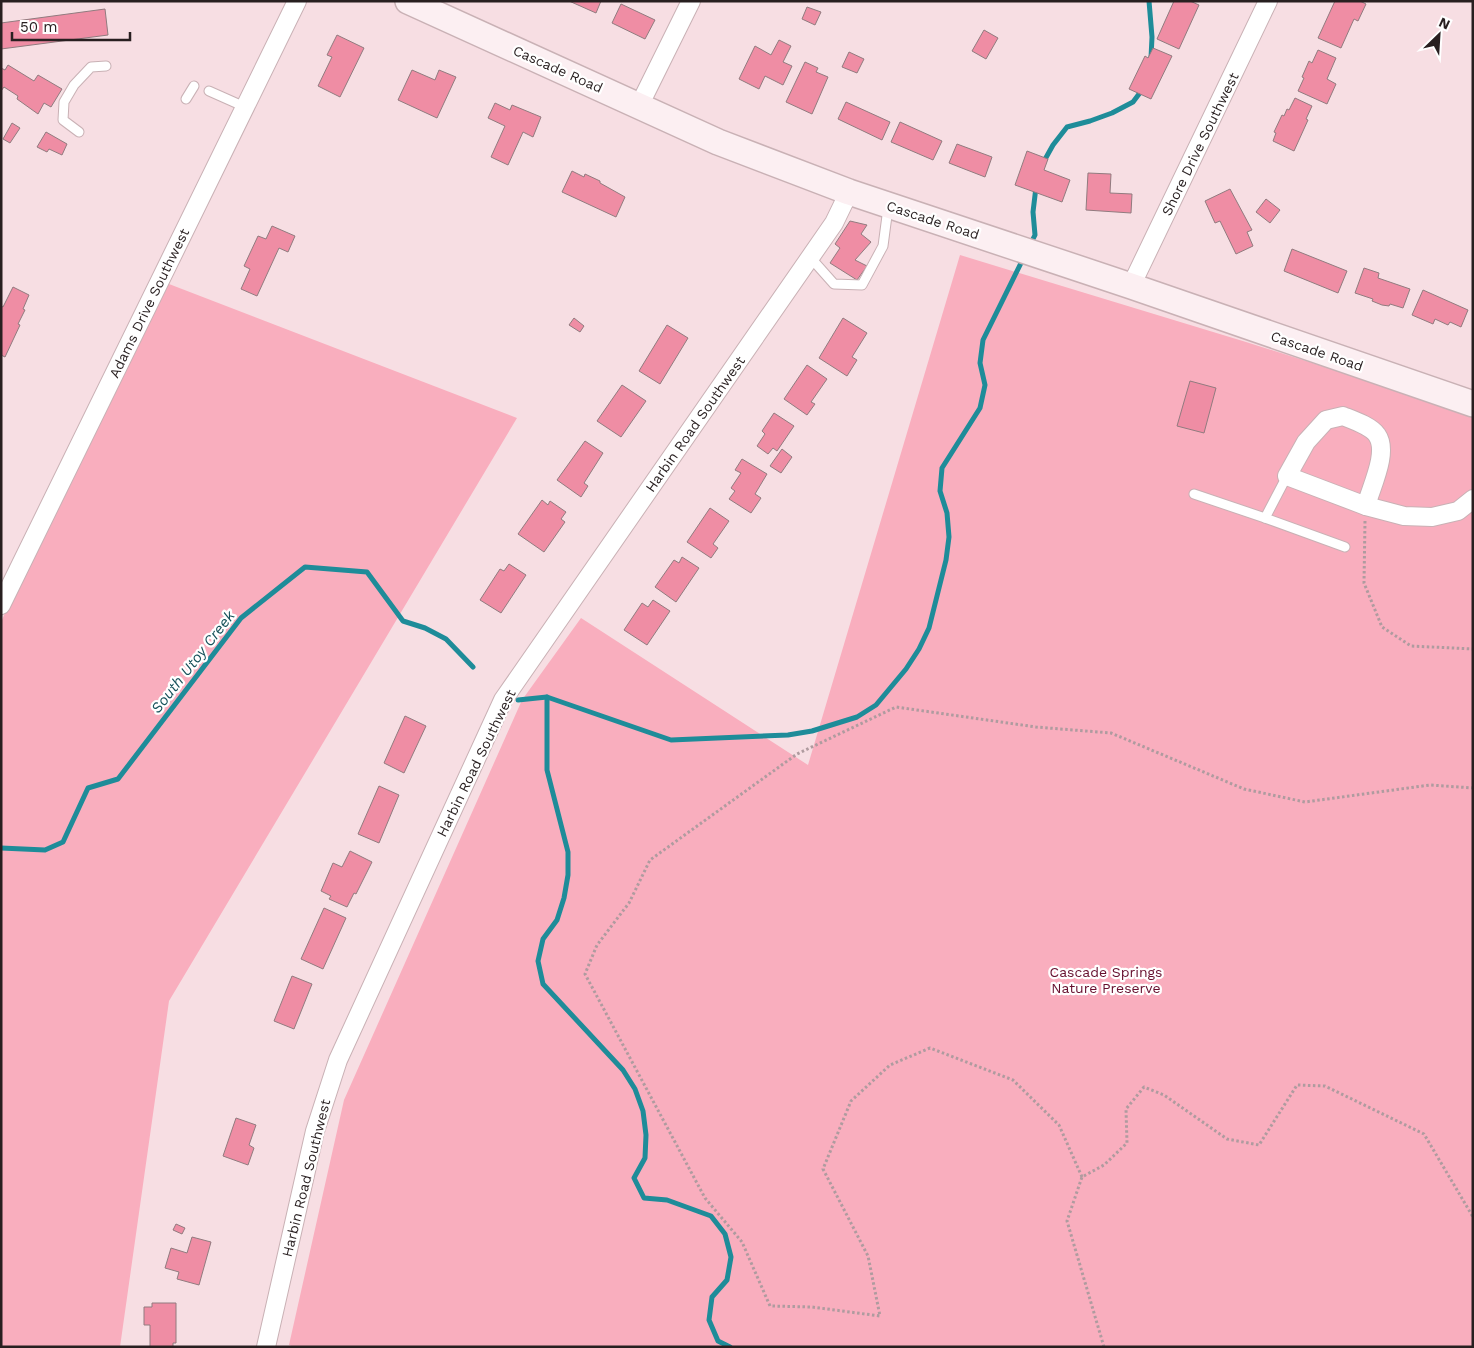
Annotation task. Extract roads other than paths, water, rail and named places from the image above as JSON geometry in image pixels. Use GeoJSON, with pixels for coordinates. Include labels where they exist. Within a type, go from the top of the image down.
{"type":"FeatureCollection","features":[{"type":"Feature","properties":{"kind":"main road","name":"Cascade Road"},"geometry":{"type":"LineString","coordinates":[[408,1],[718,142],[849,192],[1131,286],[1473,404]]}},
{"type":"Feature","properties":{"kind":"street","name":"Adams Drive Southwest"},"geometry":{"type":"LineString","coordinates":[[1,605],[297,1]]}},
{"type":"Feature","properties":{"kind":"street"},"geometry":{"type":"LineString","coordinates":[[638,106],[691,1]]}},
{"type":"Feature","properties":{"kind":"street","name":"Shore Drive Southwest"},"geometry":{"type":"LineString","coordinates":[[1131,286],[1268,1]]}},
{"type":"Feature","properties":{"kind":"street","name":"Harbin Road Southwest"},"geometry":{"type":"LineString","coordinates":[[266,1347],[315,1131],[338,1060],[503,700],[834,223],[849,192]]}},
{"type":"Feature","properties":{"kind":"street"},"geometry":{"type":"LineString","coordinates":[[1366,506],[1382,453],[1378,435],[1361,423],[1344,416],[1326,420],[1306,442],[1288,476],[1366,506],[1404,516],[1432,517],[1458,511],[1473,499]]}},
{"type":"Feature","properties":{"kind":"lane"},"geometry":{"type":"LineString","coordinates":[[79,132],[63,120],[64,102],[74,85],[91,67],[106,66]]}},
{"type":"Feature","properties":{"kind":"lane"},"geometry":{"type":"LineString","coordinates":[[186,99],[194,86]]}},
{"type":"Feature","properties":{"kind":"lane"},"geometry":{"type":"LineString","coordinates":[[209,91],[245,106]]}},
{"type":"Feature","properties":{"kind":"lane"},"geometry":{"type":"LineString","coordinates":[[810,257],[834,284],[862,285],[883,246],[888,205]]}},
{"type":"Feature","properties":{"kind":"lane"},"geometry":{"type":"LineString","coordinates":[[1266,518],[1288,476]]}},
{"type":"Feature","properties":{"kind":"lane"},"geometry":{"type":"LineString","coordinates":[[1194,494],[1345,547]]}},
{"type":"Feature","properties":{"kind":"waterway"},"geometry":{"type":"LineString","coordinates":[[1149,1],[1152,37],[1151,58]]}},
{"type":"Feature","properties":{"kind":"waterway"},"geometry":{"type":"LineString","coordinates":[[1043,163],[1053,145],[1067,127],[1112,113],[1133,102],[1142,90]]}},
{"type":"Feature","properties":{"kind":"waterway"},"geometry":{"type":"LineString","coordinates":[[1030,245],[1035,235],[1033,212],[1036,187]]}},
{"type":"Feature","properties":{"kind":"waterway"},"geometry":{"type":"LineString","coordinates":[[518,700],[547,697],[671,740],[788,735],[812,731],[857,717],[876,705],[906,669],[919,649],[929,628],[946,560],[949,537],[947,513],[940,491],[942,468],[980,408],[985,385],[980,363],[983,340],[1024,257]]}},
{"type":"Feature","properties":{"kind":"waterway","name":"South Utoy Creek"},"geometry":{"type":"LineString","coordinates":[[1,848],[45,850],[63,842],[88,788],[118,779],[241,618],[305,567],[367,572],[403,621],[425,628],[446,639],[473,667]]}},
{"type":"Feature","properties":{"kind":"waterway","name":"South Utoy Creek"},"geometry":{"type":"LineString","coordinates":[[547,697],[547,770],[568,852],[568,875],[564,898],[557,920],[543,939],[538,961],[543,984],[623,1070],[635,1089],[643,1111],[646,1135],[645,1158],[634,1178],[644,1198],[667,1200],[711,1216],[725,1234],[731,1257],[727,1280],[712,1297],[709,1320],[718,1341],[730,1347]]}},
{"type":"Feature","properties":{"kind":"park label","name":"Cascade Springs Nature Preserve"},"geometry":{"type":"Point","coordinates":[1106,980]}}]}
